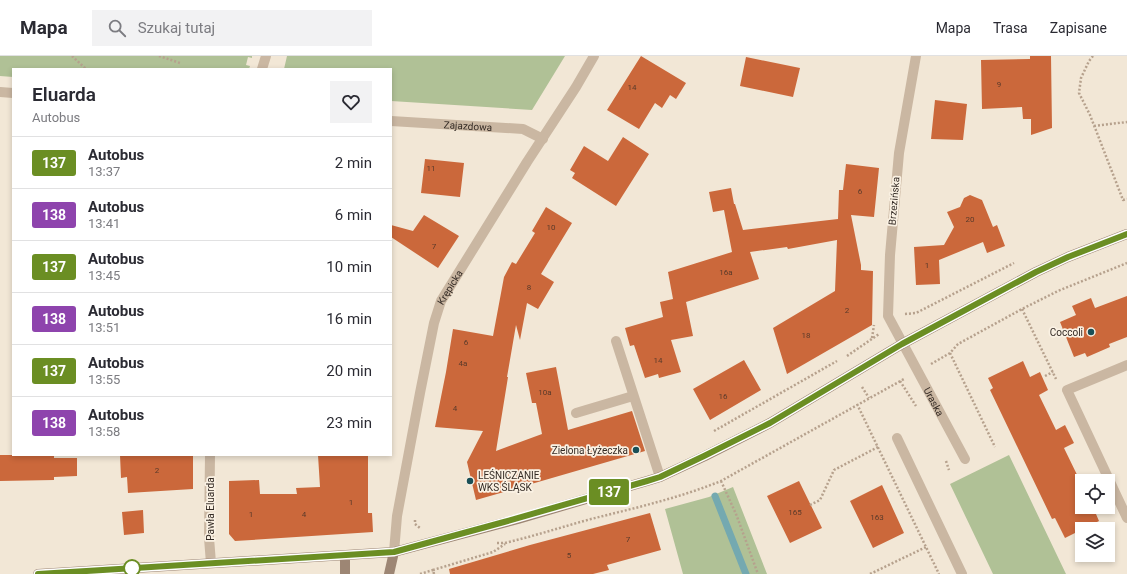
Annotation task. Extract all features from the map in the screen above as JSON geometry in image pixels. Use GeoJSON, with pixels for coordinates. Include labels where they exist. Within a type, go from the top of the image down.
{"type":"FeatureCollection","features":[{"type":"Feature","properties":{"kind":"street"},"geometry":{"type":"LineString","coordinates":[[262,68],[266,56]]}},
{"type":"Feature","properties":{"kind":"street","name":"Krępicka"},"geometry":{"type":"LineString","coordinates":[[394,552],[397,516],[434,323],[441,300],[527,162],[576,87],[594,56]]}},
{"type":"Feature","properties":{"kind":"street","name":"Brzezińska"},"geometry":{"type":"LineString","coordinates":[[902,344],[888,316],[890,255],[893,203],[899,153],[916,56]]}},
{"type":"Feature","properties":{"kind":"street"},"geometry":{"type":"LineString","coordinates":[[0,92],[12,93]]}},
{"type":"Feature","properties":{"kind":"street","name":"Zajazdowa"},"geometry":{"type":"LineString","coordinates":[[392,121],[523,129],[543,139]]}},
{"type":"Feature","properties":{"kind":"street"},"geometry":{"type":"LineString","coordinates":[[38,574],[394,552],[510,521],[660,477],[770,423],[902,344],[1036,272],[1068,257],[1127,234]]}},
{"type":"Feature","properties":{"kind":"street"},"geometry":{"type":"LineString","coordinates":[[616,341],[660,477]]}},
{"type":"Feature","properties":{"kind":"street","name":"Uraska"},"geometry":{"type":"LineString","coordinates":[[902,344],[966,459]]}},
{"type":"Feature","properties":{"kind":"street"},"geometry":{"type":"LineString","coordinates":[[1127,365],[1067,390],[1127,518]]}},
{"type":"Feature","properties":{"kind":"street"},"geometry":{"type":"LineString","coordinates":[[576,413],[633,396]]}},
{"type":"Feature","properties":{"kind":"street"},"geometry":{"type":"LineString","coordinates":[[897,438],[962,574]]}},
{"type":"Feature","properties":{"kind":"street","name":"Pawła Eluarda"},"geometry":{"type":"LineString","coordinates":[[210,456],[209,538],[211,563]]}},
{"type":"Feature","properties":{"kind":"street"},"geometry":{"type":"LineString","coordinates":[[389,574],[394,552]]}},
{"type":"Feature","properties":{"kind":"street"},"geometry":{"type":"LineString","coordinates":[[345,556],[345,574]]}},
{"type":"Feature","properties":{"kind":"path"},"geometry":{"type":"LineString","coordinates":[[72,56],[85,68]]}},
{"type":"Feature","properties":{"kind":"path"},"geometry":{"type":"LineString","coordinates":[[159,56],[180,64]]}},
{"type":"Feature","properties":{"kind":"path"},"geometry":{"type":"LineString","coordinates":[[1093,56],[1088,61],[1081,78],[1079,93],[1094,126],[1123,200],[1127,199]]}},
{"type":"Feature","properties":{"kind":"path"},"geometry":{"type":"LineString","coordinates":[[1094,126],[1127,122]]}},
{"type":"Feature","properties":{"kind":"path"},"geometry":{"type":"LineString","coordinates":[[934,363],[950,353],[958,344],[1022,309],[1058,291],[1127,263]]}},
{"type":"Feature","properties":{"kind":"path"},"geometry":{"type":"LineString","coordinates":[[1022,309],[1059,386],[1067,390]]}},
{"type":"Feature","properties":{"kind":"path"},"geometry":{"type":"LineString","coordinates":[[845,357],[892,324]]}},
{"type":"Feature","properties":{"kind":"path"},"geometry":{"type":"LineString","coordinates":[[950,353],[995,446]]}},
{"type":"Feature","properties":{"kind":"path"},"geometry":{"type":"LineString","coordinates":[[708,434],[839,360]]}},
{"type":"Feature","properties":{"kind":"path"},"geometry":{"type":"LineString","coordinates":[[1044,376],[1053,372]]}},
{"type":"Feature","properties":{"kind":"path"},"geometry":{"type":"LineString","coordinates":[[857,404],[939,574]]}},
{"type":"Feature","properties":{"kind":"path"},"geometry":{"type":"LineString","coordinates":[[810,505],[820,500],[834,470],[878,447]]}},
{"type":"Feature","properties":{"kind":"path"},"geometry":{"type":"LineString","coordinates":[[721,481],[736,514],[758,574]]}},
{"type":"Feature","properties":{"kind":"path"},"geometry":{"type":"LineString","coordinates":[[414,515],[415,524],[420,528],[426,527]]}},
{"type":"Feature","properties":{"kind":"path"},"geometry":{"type":"LineString","coordinates":[[420,574],[493,552],[505,543]]}},
{"type":"Feature","properties":{"kind":"path"},"geometry":{"type":"LineString","coordinates":[[870,574],[926,547]]}},
{"type":"Feature","properties":{"kind":"path"},"geometry":{"type":"LineString","coordinates":[[433,570],[434,574]]}},
{"type":"Feature","properties":{"kind":"green space"},"geometry":{"type":"Polygon","coordinates":[[[0,56],[252,56],[252,58],[248,57],[246,65],[250,66],[249,68],[12,68],[12,77],[0,76],[0,56]]]}},
{"type":"Feature","properties":{"kind":"green space"},"geometry":{"type":"Polygon","coordinates":[[[287,56],[565,56],[532,110],[392,101],[392,68],[284,68],[287,56]]]}},
{"type":"Feature","properties":{"kind":"green space"},"geometry":{"type":"Polygon","coordinates":[[[1009,455],[1066,574],[993,574],[950,484],[1009,455]]]}},
{"type":"Feature","properties":{"kind":"green space"},"geometry":{"type":"Polygon","coordinates":[[[733,487],[767,574],[683,574],[665,509],[709,497],[733,487]]]}},
{"type":"Feature","properties":{"kind":"building"},"geometry":{"type":"Polygon","coordinates":[[[641,56],[686,83],[676,99],[670,95],[662,108],[655,103],[639,129],[607,110],[641,56]]]}},
{"type":"Feature","properties":{"kind":"building"},"geometry":{"type":"Polygon","coordinates":[[[1030,56],[1051,56],[1052,128],[1031,135],[1031,119],[1023,119],[1022,107],[982,109],[981,60],[1030,59],[1030,56]]]}},
{"type":"Feature","properties":{"kind":"building"},"geometry":{"type":"Polygon","coordinates":[[[746,57],[800,68],[793,97],[740,86],[746,57]]]}},
{"type":"Feature","properties":{"kind":"building"},"geometry":{"type":"Polygon","coordinates":[[[935,100],[967,104],[963,140],[931,139],[935,100]]]}},
{"type":"Feature","properties":{"kind":"building"},"geometry":{"type":"Polygon","coordinates":[[[623,137],[649,154],[616,206],[572,178],[575,173],[570,170],[584,146],[608,161],[623,137]]]}},
{"type":"Feature","properties":{"kind":"building"},"geometry":{"type":"Polygon","coordinates":[[[425,159],[464,163],[460,197],[421,193],[425,159]]]}},
{"type":"Feature","properties":{"kind":"building"},"geometry":{"type":"Polygon","coordinates":[[[846,164],[879,168],[874,217],[851,215],[861,270],[873,271],[872,325],[787,374],[773,328],[835,291],[837,240],[788,249],[787,247],[750,252],[759,279],[686,302],[693,336],[671,340],[681,372],[659,378],[658,374],[645,378],[634,345],[630,346],[625,328],[663,317],[660,302],[673,299],[668,272],[732,252],[724,210],[713,212],[709,192],[731,188],[734,204],[743,230],[838,219],[839,190],[843,190],[846,164]]]}},
{"type":"Feature","properties":{"kind":"building"},"geometry":{"type":"Polygon","coordinates":[[[970,195],[982,200],[993,227],[997,225],[1005,246],[987,253],[983,242],[939,260],[940,284],[916,285],[914,247],[944,245],[954,227],[947,212],[960,207],[964,198],[970,195]]]}},
{"type":"Feature","properties":{"kind":"building"},"geometry":{"type":"Polygon","coordinates":[[[546,207],[572,223],[541,274],[554,282],[538,309],[527,303],[520,340],[516,325],[496,451],[542,434],[536,403],[532,403],[526,373],[556,367],[568,430],[632,411],[645,451],[476,500],[467,462],[483,431],[435,427],[453,329],[493,336],[504,277],[512,262],[516,264],[535,233],[532,231],[546,207]]]}},
{"type":"Feature","properties":{"kind":"building"},"geometry":{"type":"Polygon","coordinates":[[[424,215],[459,236],[438,268],[392,238],[392,225],[413,231],[424,215]]]}},
{"type":"Feature","properties":{"kind":"building"},"geometry":{"type":"Polygon","coordinates":[[[1127,296],[1127,337],[1109,344],[1110,347],[1087,357],[1085,353],[1074,357],[1060,322],[1076,315],[1072,306],[1091,298],[1095,308],[1127,296]]]}},
{"type":"Feature","properties":{"kind":"building"},"geometry":{"type":"Polygon","coordinates":[[[744,360],[761,390],[710,420],[693,389],[744,360]]]}},
{"type":"Feature","properties":{"kind":"building"},"geometry":{"type":"Polygon","coordinates":[[[1023,361],[1030,377],[1040,372],[1048,390],[1039,395],[1056,430],[1065,425],[1074,443],[1064,448],[1077,474],[1075,474],[1075,514],[1096,514],[1099,521],[1075,522],[1075,533],[1065,538],[1055,518],[1052,519],[990,390],[993,388],[988,378],[1023,361]]]}},
{"type":"Feature","properties":{"kind":"building"},"geometry":{"type":"Polygon","coordinates":[[[0,455],[77,458],[77,476],[54,477],[54,480],[0,481],[0,455]]]}},
{"type":"Feature","properties":{"kind":"building"},"geometry":{"type":"Polygon","coordinates":[[[120,456],[193,456],[193,489],[128,493],[127,477],[121,478],[120,456]]]}},
{"type":"Feature","properties":{"kind":"building"},"geometry":{"type":"Polygon","coordinates":[[[318,456],[368,456],[368,513],[372,513],[373,532],[235,541],[229,534],[229,481],[259,480],[260,494],[297,494],[296,488],[320,487],[318,456]]]}},
{"type":"Feature","properties":{"kind":"building"},"geometry":{"type":"Polygon","coordinates":[[[799,481],[822,528],[790,543],[767,496],[799,481]]]}},
{"type":"Feature","properties":{"kind":"building"},"geometry":{"type":"Polygon","coordinates":[[[882,485],[904,533],[873,548],[850,501],[882,485]]]}},
{"type":"Feature","properties":{"kind":"building"},"geometry":{"type":"Polygon","coordinates":[[[143,510],[144,533],[124,535],[122,512],[143,510]]]}},
{"type":"Feature","properties":{"kind":"building"},"geometry":{"type":"Polygon","coordinates":[[[650,513],[661,550],[607,565],[609,570],[593,574],[450,574],[449,569],[530,545],[650,513]]]}},
{"type":"Feature","properties":{"kind":"waterway"},"geometry":{"type":"LineString","coordinates":[[715,496],[746,574]]}},
{"type":"Feature","properties":{"kind":"bus line","name":"137"},"geometry":{"type":"LineString","coordinates":[[38,574],[394,552],[660,477],[770,423],[902,344],[1036,272],[1068,257],[1127,234]]}},
{"type":"Feature","properties":{"kind":"place","name":"Coccoli"},"geometry":{"type":"Point","coordinates":[1091,332]}},
{"type":"Feature","properties":{"kind":"place","name":"Zielona Łyżeczka"},"geometry":{"type":"Point","coordinates":[636,450]}},
{"type":"Feature","properties":{"kind":"place","name":"LEŚNICZANIE WKS ŚLĄSK"},"geometry":{"type":"Point","coordinates":[470,481]}}]}
